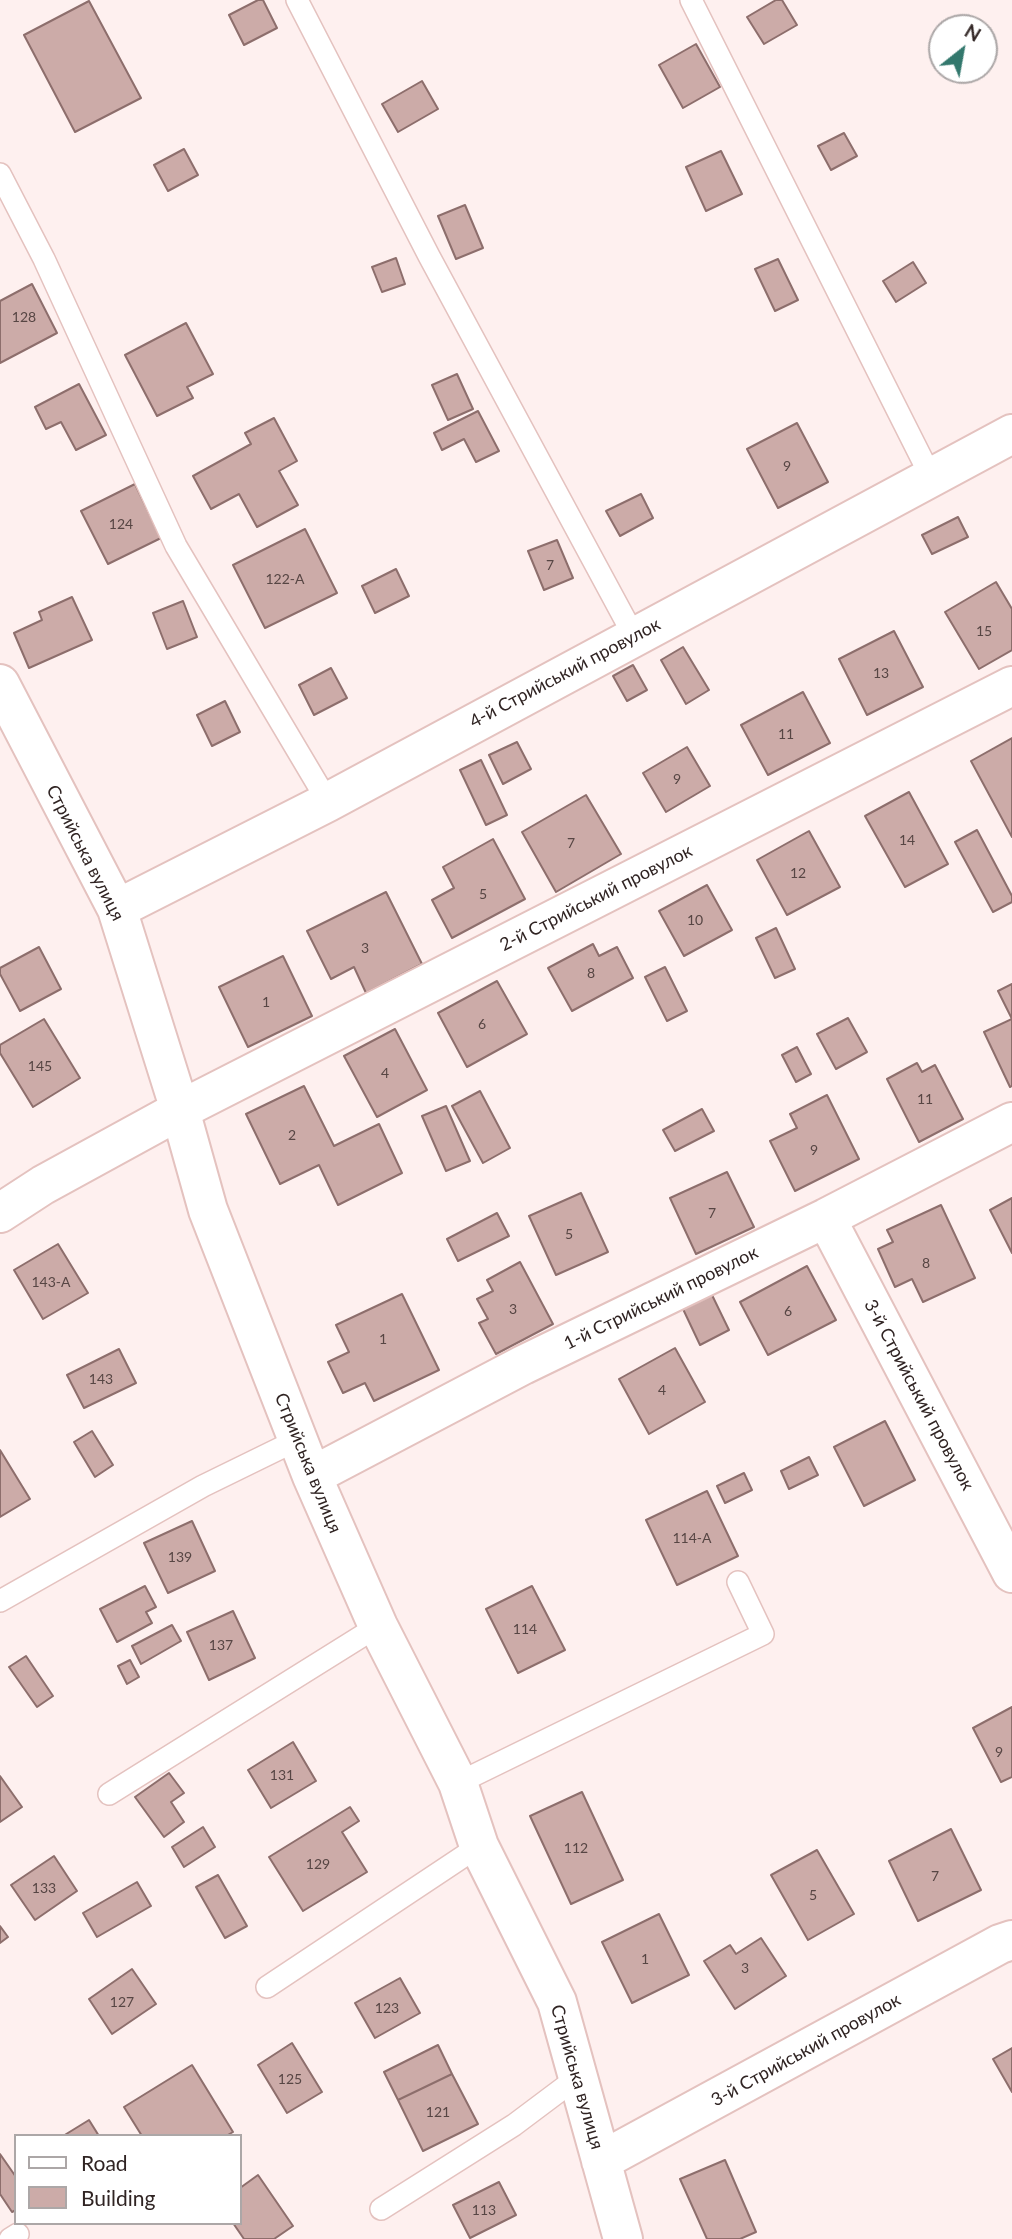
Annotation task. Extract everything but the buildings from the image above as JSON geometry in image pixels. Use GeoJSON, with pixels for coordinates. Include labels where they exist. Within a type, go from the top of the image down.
{"type":"FeatureCollection","features":[{"type":"Feature","properties":{"kind":"street","name":"4-й Стрийський провулок"},"geometry":{"type":"LineString","coordinates":[[117,909],[328,802],[1012,434]]}},
{"type":"Feature","properties":{"kind":"street","name":"Стрийська вулиця"},"geometry":{"type":"LineString","coordinates":[[0,684],[13,744],[117,909],[180,1110],[208,1210],[312,1476],[377,1626],[458,1783],[479,1846],[557,2002],[623,2239]]}},
{"type":"Feature","properties":{"kind":"street","name":"2-й Стрийський провулок"},"geometry":{"type":"LineString","coordinates":[[0,1213],[43,1185],[180,1110],[1012,686]]}},
{"type":"Feature","properties":{"kind":"street","name":"1-й Стрийський провулок"},"geometry":{"type":"LineString","coordinates":[[312,1476],[523,1365],[1012,1122]]}},
{"type":"Feature","properties":{"kind":"street","name":"3-й Стрийський провулок"},"geometry":{"type":"LineString","coordinates":[[825,1217],[1012,1573]]}},
{"type":"Feature","properties":{"kind":"street","name":"3-й Стрийський провулок"},"geometry":{"type":"LineString","coordinates":[[601,2161],[1012,1940]]}},
{"type":"Feature","properties":{"kind":"lane"},"geometry":{"type":"LineString","coordinates":[[298,0],[429,256],[634,636]]}},
{"type":"Feature","properties":{"kind":"lane"},"geometry":{"type":"LineString","coordinates":[[691,0],[932,479]]}},
{"type":"Feature","properties":{"kind":"lane"},"geometry":{"type":"LineString","coordinates":[[0,174],[44,259],[176,546],[328,802]]}},
{"type":"Feature","properties":{"kind":"lane"},"geometry":{"type":"LineString","coordinates":[[0,1601],[202,1486],[297,1440]]}},
{"type":"Feature","properties":{"kind":"lane"},"geometry":{"type":"LineString","coordinates":[[458,1783],[764,1634],[738,1582]]}},
{"type":"Feature","properties":{"kind":"lane"},"geometry":{"type":"LineString","coordinates":[[109,1794],[377,1626]]}},
{"type":"Feature","properties":{"kind":"lane"},"geometry":{"type":"LineString","coordinates":[[267,1987],[479,1846]]}},
{"type":"Feature","properties":{"kind":"lane"},"geometry":{"type":"LineString","coordinates":[[381,2209],[514,2124],[578,2077]]}}]}
